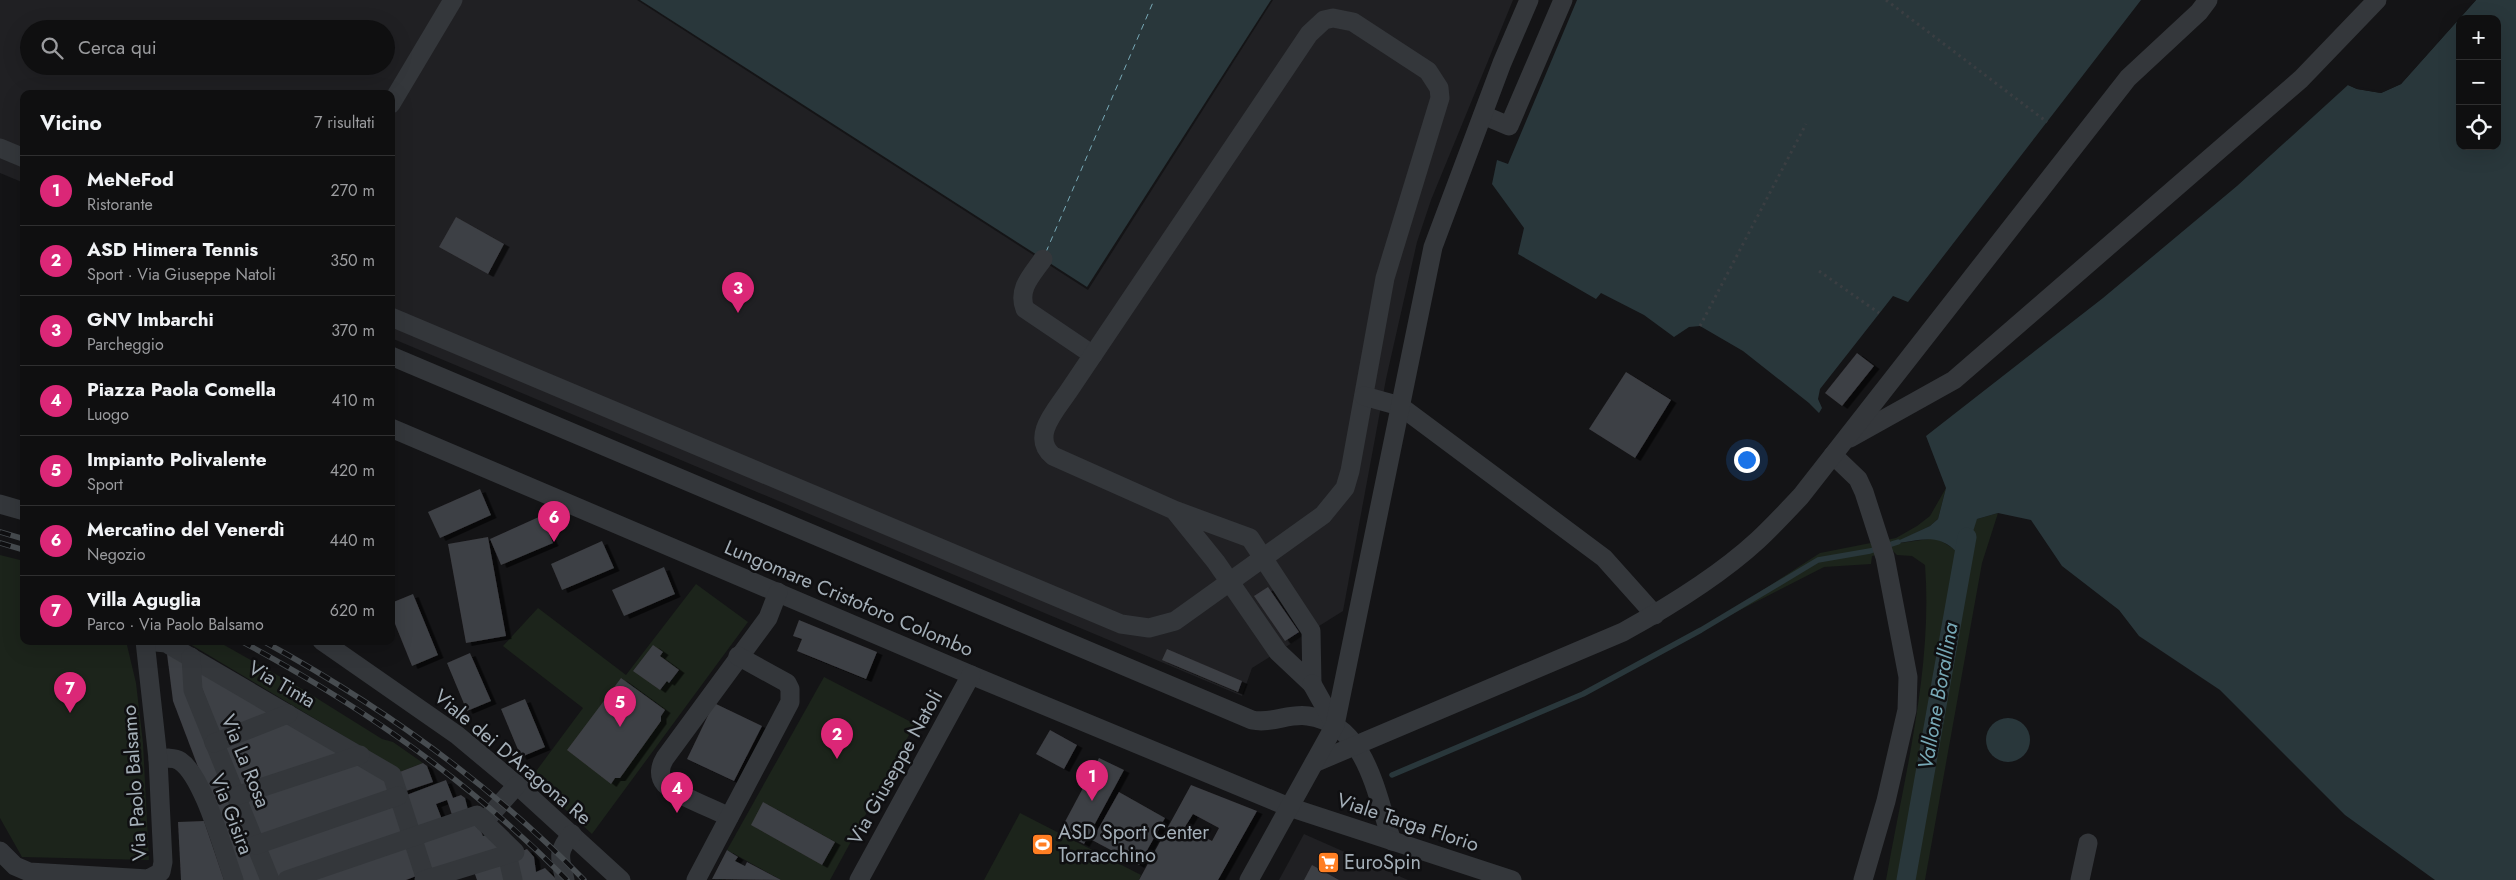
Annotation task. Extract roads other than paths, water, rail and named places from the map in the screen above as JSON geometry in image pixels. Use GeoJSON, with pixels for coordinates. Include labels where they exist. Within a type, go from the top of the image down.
{"type":"FeatureCollection","features":[{"type":"Feature","properties":{"kind":"street"},"geometry":{"type":"LineString","coordinates":[[395,97],[453,0]]}},
{"type":"Feature","properties":{"kind":"street"},"geometry":{"type":"LineString","coordinates":[[1249,880],[1335,725],[1433,247],[1483,114],[1530,0]]}},
{"type":"Feature","properties":{"kind":"street"},"geometry":{"type":"LineString","coordinates":[[1483,114],[1510,126],[1563,0]]}},
{"type":"Feature","properties":{"kind":"street"},"geometry":{"type":"LineString","coordinates":[[1314,763],[1623,632],[1654,615],[1716,573],[1758,540],[1801,496],[2128,78],[2199,12],[2208,0]]}},
{"type":"Feature","properties":{"kind":"street"},"geometry":{"type":"LineString","coordinates":[[1838,449],[1954,380],[2301,79],[2377,0]]}},
{"type":"Feature","properties":{"kind":"street"},"geometry":{"type":"LineString","coordinates":[[395,318],[1121,624],[1150,628],[1175,621],[1230,582],[1263,558],[1323,515],[1345,488],[1385,278],[1440,98],[1435,79],[1428,71],[1343,19],[1324,20],[1309,34],[1093,355],[1043,434],[1045,446],[1053,456],[1174,510],[1250,538],[1263,558],[1311,631],[1312,684]]}},
{"type":"Feature","properties":{"kind":"street"},"geometry":{"type":"LineString","coordinates":[[0,148],[20,156]]}},
{"type":"Feature","properties":{"kind":"street"},"geometry":{"type":"LineString","coordinates":[[1044,259],[1023,289],[1022,302],[1025,309],[1093,355]]}},
{"type":"Feature","properties":{"kind":"street"},"geometry":{"type":"LineString","coordinates":[[395,358],[1252,720],[1272,721],[1290,716],[1308,716],[1335,725]]}},
{"type":"Feature","properties":{"kind":"street"},"geometry":{"type":"LineString","coordinates":[[1364,396],[1400,406],[1604,558],[1654,615]]}},
{"type":"Feature","properties":{"kind":"street","name":"Lungomare Cristoforo Colombo"},"geometry":{"type":"LineString","coordinates":[[395,430],[971,675],[1289,807]]}},
{"type":"Feature","properties":{"kind":"street"},"geometry":{"type":"LineString","coordinates":[[1838,449],[1858,479],[1885,557],[1908,678],[1906,710],[1886,801],[1862,880]]}},
{"type":"Feature","properties":{"kind":"street"},"geometry":{"type":"LineString","coordinates":[[0,504],[20,510]]}},
{"type":"Feature","properties":{"kind":"street"},"geometry":{"type":"LineString","coordinates":[[1174,510],[1230,582],[1278,652],[1312,684],[1335,725],[1357,745],[1363,756],[1392,841]]}},
{"type":"Feature","properties":{"kind":"street"},"geometry":{"type":"LineString","coordinates":[[729,817],[670,788],[662,779],[660,768],[665,758],[738,656],[768,618],[778,592]]}},
{"type":"Feature","properties":{"kind":"street","name":"Via Paolo Balsamo"},"geometry":{"type":"LineString","coordinates":[[0,851],[16,866],[29,872],[148,879],[159,878],[163,862],[158,759],[146,645]]}},
{"type":"Feature","properties":{"kind":"street","name":"Via Tinta"},"geometry":{"type":"LineString","coordinates":[[170,645],[392,775],[398,796]]}},
{"type":"Feature","properties":{"kind":"street","name":"Viale dei D'Aragona Re"},"geometry":{"type":"LineString","coordinates":[[328,645],[457,735],[517,785],[621,880]]}},
{"type":"Feature","properties":{"kind":"street"},"geometry":{"type":"LineString","coordinates":[[696,880],[790,702],[791,695],[787,683],[738,656]]}},
{"type":"Feature","properties":{"kind":"street","name":"Via La Rosa"},"geometry":{"type":"LineString","coordinates":[[191,657],[193,690],[270,880]]}},
{"type":"Feature","properties":{"kind":"street","name":"Via Giuseppe Natoli"},"geometry":{"type":"LineString","coordinates":[[860,880],[971,675]]}},
{"type":"Feature","properties":{"kind":"street"},"geometry":{"type":"LineString","coordinates":[[214,743],[288,714]]}},
{"type":"Feature","properties":{"kind":"street"},"geometry":{"type":"LineString","coordinates":[[236,796],[360,755]]}},
{"type":"Feature","properties":{"kind":"street","name":"Via Gisira"},"geometry":{"type":"LineString","coordinates":[[158,759],[170,758],[180,761],[198,780],[234,880]]}},
{"type":"Feature","properties":{"kind":"street"},"geometry":{"type":"LineString","coordinates":[[484,822],[517,785]]}},
{"type":"Feature","properties":{"kind":"street"},"geometry":{"type":"LineString","coordinates":[[256,845],[398,796],[425,880],[470,873],[511,853]]}},
{"type":"Feature","properties":{"kind":"street","name":"Viale Targa Florio"},"geometry":{"type":"LineString","coordinates":[[1289,807],[1512,880]]}},
{"type":"Feature","properties":{"kind":"street"},"geometry":{"type":"LineString","coordinates":[[287,880],[478,815],[511,853],[512,880]]}},
{"type":"Feature","properties":{"kind":"street"},"geometry":{"type":"LineString","coordinates":[[565,880],[560,852],[562,845],[572,834]]}},
{"type":"Feature","properties":{"kind":"street"},"geometry":{"type":"LineString","coordinates":[[2080,880],[2088,843]]}},
{"type":"Feature","properties":{"kind":"waterway","name":"Vallone Borallina"},"geometry":{"type":"LineString","coordinates":[[1906,880],[1967,537]]}},
{"type":"Feature","properties":{"kind":"waterway"},"geometry":{"type":"LineString","coordinates":[[1392,775],[1583,694],[1701,630],[1818,560],[1870,551],[1898,542]]}},
{"type":"Feature","properties":{"kind":"railway"},"geometry":{"type":"LineString","coordinates":[[0,532],[20,538]]}},
{"type":"Feature","properties":{"kind":"railway"},"geometry":{"type":"LineString","coordinates":[[0,543],[20,549]]}},
{"type":"Feature","properties":{"kind":"railway"},"geometry":{"type":"LineString","coordinates":[[248,645],[287,666],[373,720],[413,748],[492,810],[567,880]]}},
{"type":"Feature","properties":{"kind":"railway"},"geometry":{"type":"LineString","coordinates":[[270,645],[349,692],[391,719],[432,749],[511,811],[584,880]]}},
{"type":"Feature","properties":{"kind":"place","name":"GNV Imbarchi"},"geometry":{"type":"Point","coordinates":[738,313]}},
{"type":"Feature","properties":{"kind":"place","name":"Mercatino del Venerdì"},"geometry":{"type":"Point","coordinates":[554,542]}},
{"type":"Feature","properties":{"kind":"place","name":"Villa Aguglia"},"geometry":{"type":"Point","coordinates":[70,713]}},
{"type":"Feature","properties":{"kind":"place","name":"Impianto Polivalente"},"geometry":{"type":"Point","coordinates":[620,727]}},
{"type":"Feature","properties":{"kind":"place","name":"ASD Himera Tennis"},"geometry":{"type":"Point","coordinates":[837,759]}},
{"type":"Feature","properties":{"kind":"place","name":"MeNeFod"},"geometry":{"type":"Point","coordinates":[1092,801]}},
{"type":"Feature","properties":{"kind":"place","name":"Piazza Paola Comella"},"geometry":{"type":"Point","coordinates":[677,813]}},
{"type":"Feature","properties":{"kind":"place","name":"ASD Sport Center Torracchino"},"geometry":{"type":"Point","coordinates":[1042,844]}},
{"type":"Feature","properties":{"kind":"place","name":"EuroSpin"},"geometry":{"type":"Point","coordinates":[1328,862]}}]}
